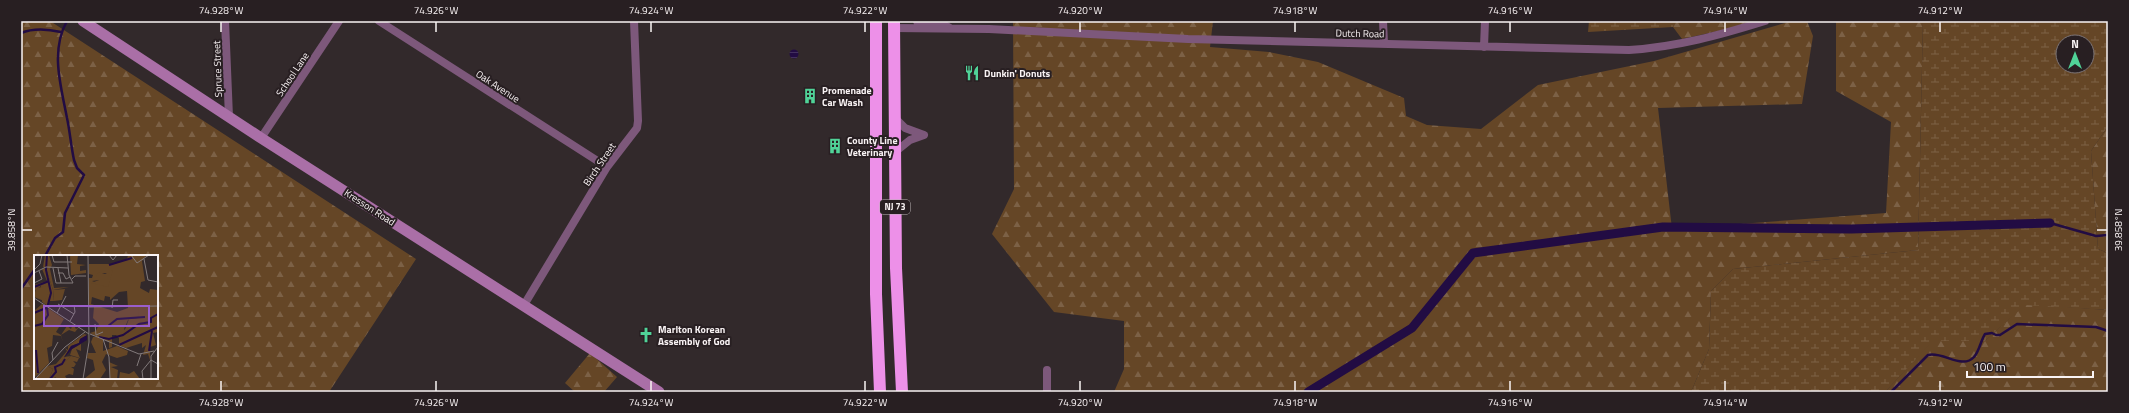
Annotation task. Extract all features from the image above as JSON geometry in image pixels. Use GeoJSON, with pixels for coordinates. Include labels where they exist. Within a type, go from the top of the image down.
{"type":"FeatureCollection","features":[{"type":"Feature","properties":{"kind":"highway","name":"NJ 73"},"geometry":{"type":"LineString","coordinates":[[876,21],[876,294],[880,392]]}},
{"type":"Feature","properties":{"kind":"highway","name":"NJ 73"},"geometry":{"type":"LineString","coordinates":[[892,23],[895,118],[896,268],[902,392]]}},
{"type":"Feature","properties":{"kind":"main road","name":"Kresson Road"},"geometry":{"type":"LineString","coordinates":[[83,21],[228,117],[659,392]]}},
{"type":"Feature","properties":{"kind":"street","name":"Spruce Street"},"geometry":{"type":"LineString","coordinates":[[225,21],[228,117]]}},
{"type":"Feature","properties":{"kind":"street","name":"School Lane"},"geometry":{"type":"LineString","coordinates":[[261,138],[339,21]]}},
{"type":"Feature","properties":{"kind":"street","name":"Oak Avenue"},"geometry":{"type":"LineString","coordinates":[[379,21],[607,167]]}},
{"type":"Feature","properties":{"kind":"street","name":"Birch Street"},"geometry":{"type":"LineString","coordinates":[[524,305],[607,167],[637,128],[634,21]]}},
{"type":"Feature","properties":{"kind":"street","name":"Dutch Road"},"geometry":{"type":"LineString","coordinates":[[916,21],[939,22],[951,28]]}},
{"type":"Feature","properties":{"kind":"street"},"geometry":{"type":"LineString","coordinates":[[1383,21],[1384,44]]}},
{"type":"Feature","properties":{"kind":"street"},"geometry":{"type":"LineString","coordinates":[[1484,47],[1485,21]]}},
{"type":"Feature","properties":{"kind":"street","name":"Dutch Road"},"geometry":{"type":"LineString","coordinates":[[892,23],[951,28],[1108,34],[1188,39],[1589,50],[1649,49],[1687,44],[1766,21]]}},
{"type":"Feature","properties":{"kind":"street"},"geometry":{"type":"LineString","coordinates":[[895,118],[905,128],[924,135],[910,140],[895,152]]}},
{"type":"Feature","properties":{"kind":"street"},"geometry":{"type":"LineString","coordinates":[[1046,370],[1047,392]]}},
{"type":"Feature","properties":{"kind":"green space"},"geometry":{"type":"Polygon","coordinates":[[[21,21],[50,21],[416,259],[329,392],[21,392],[21,21]]]}},
{"type":"Feature","properties":{"kind":"green space"},"geometry":{"type":"Polygon","coordinates":[[[1013,21],[1213,21],[1210,47],[1269,52],[1318,62],[1404,98],[1406,116],[1427,125],[1481,129],[1538,85],[1654,61],[1792,21],[1807,21],[1813,36],[1802,104],[1658,108],[1672,229],[1886,213],[1891,122],[1836,91],[1836,21],[1923,21],[1918,250],[1733,269],[1711,291],[1709,349],[1691,392],[1114,392],[1124,369],[1124,321],[1054,312],[992,234],[1014,189],[1013,21]]]}},
{"type":"Feature","properties":{"kind":"green space"},"geometry":{"type":"Polygon","coordinates":[[[1589,21],[1673,21],[1673,27],[1588,32],[1589,21]]]}},
{"type":"Feature","properties":{"kind":"green space"},"geometry":{"type":"Polygon","coordinates":[[[1673,21],[1763,21],[1682,39],[1673,27],[1673,21]]]}},
{"type":"Feature","properties":{"kind":"green space"},"geometry":{"type":"Polygon","coordinates":[[[1923,21],[2108,21],[2108,126],[2091,151],[2098,249],[2108,253],[2108,310],[2025,305],[1985,341],[1933,341],[1885,392],[1691,392],[1709,349],[1711,291],[1733,269],[1918,250],[1923,21]]]}},
{"type":"Feature","properties":{"kind":"green space"},"geometry":{"type":"Polygon","coordinates":[[[2108,126],[2108,253],[2098,249],[2091,151],[2108,126]]]}},
{"type":"Feature","properties":{"kind":"green space"},"geometry":{"type":"Polygon","coordinates":[[[2025,304],[2108,310],[2108,392],[1885,392],[1933,340],[1985,341],[2025,304]]]}},
{"type":"Feature","properties":{"kind":"green space"},"geometry":{"type":"Polygon","coordinates":[[[590,353],[617,377],[604,392],[575,392],[565,383],[590,353]]]}},
{"type":"Feature","properties":{"kind":"shaded area"},"geometry":{"type":"Polygon","coordinates":[[[792,50],[796,50],[798,54],[796,58],[792,58],[790,56],[790,52],[792,50]]]}},
{"type":"Feature","properties":{"kind":"waterway"},"geometry":{"type":"LineString","coordinates":[[46,255],[55,238],[63,232],[65,213],[84,175],[77,168],[74,160],[58,69],[59,44],[67,21]]}},
{"type":"Feature","properties":{"kind":"waterway"},"geometry":{"type":"LineString","coordinates":[[21,33],[30,30],[51,30],[61,32]]}},
{"type":"Feature","properties":{"kind":"waterway"},"geometry":{"type":"LineString","coordinates":[[2050,223],[2096,236],[2108,235]]}},
{"type":"Feature","properties":{"kind":"waterway"},"geometry":{"type":"LineString","coordinates":[[1308,392],[1412,328],[1473,253],[1663,227],[1851,229],[2050,223]]}},
{"type":"Feature","properties":{"kind":"waterway"},"geometry":{"type":"LineString","coordinates":[[21,289],[34,270]]}},
{"type":"Feature","properties":{"kind":"waterway"},"geometry":{"type":"LineString","coordinates":[[1891,392],[1928,355],[1940,355],[1964,362],[1976,355],[1985,334],[1992,333],[2000,335],[2017,324],[2096,327],[2108,331]]}},
{"type":"Feature","properties":{"kind":"place","name":"Dunkin' Donuts"},"geometry":{"type":"Point","coordinates":[972,73]}},
{"type":"Feature","properties":{"kind":"place","name":"Promenade Car Wash"},"geometry":{"type":"Point","coordinates":[810,96]}},
{"type":"Feature","properties":{"kind":"place","name":"County Line Veterinary"},"geometry":{"type":"Point","coordinates":[835,146]}},
{"type":"Feature","properties":{"kind":"place","name":"Marlton Korean Assembly of God"},"geometry":{"type":"Point","coordinates":[646,335]}}]}
